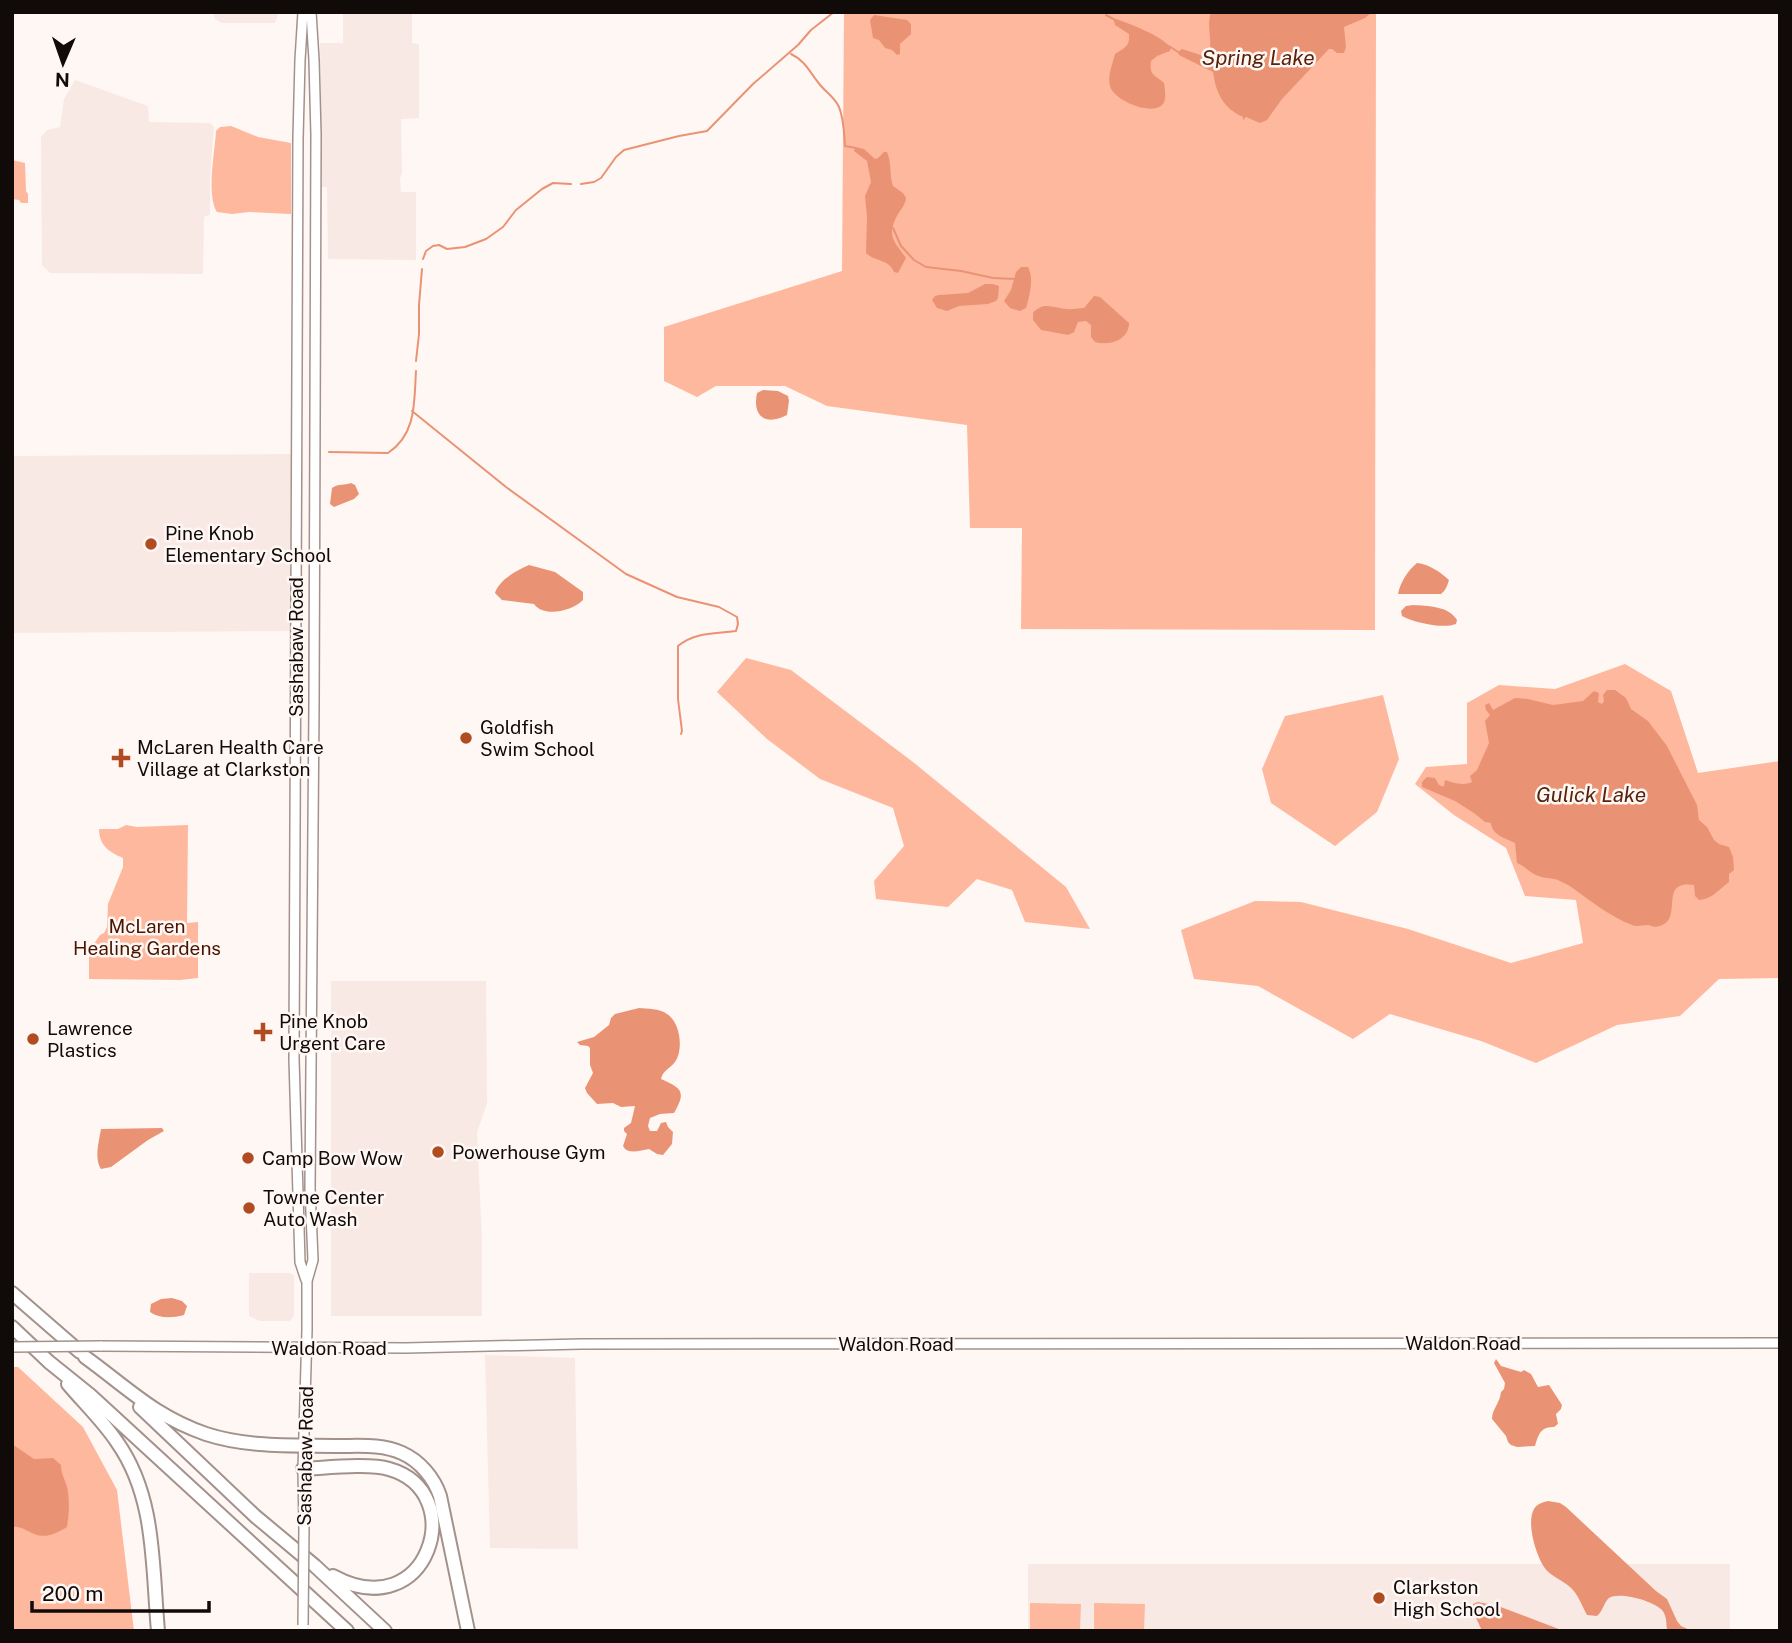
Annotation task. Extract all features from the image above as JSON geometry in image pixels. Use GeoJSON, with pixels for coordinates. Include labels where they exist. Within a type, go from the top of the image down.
{"type":"FeatureCollection","features":[{"type":"Feature","properties":{"kind":"highway"},"geometry":{"type":"LineString","coordinates":[[12,1293],[385,1631]]}},
{"type":"Feature","properties":{"kind":"highway"},"geometry":{"type":"LineString","coordinates":[[12,1327],[347,1631]]}},
{"type":"Feature","properties":{"kind":"highway"},"geometry":{"type":"LineString","coordinates":[[85,1357],[156,1411],[178,1423],[216,1437],[243,1443],[384,1447],[413,1459],[427,1472],[443,1504],[468,1631]]}},
{"type":"Feature","properties":{"kind":"highway"},"geometry":{"type":"LineString","coordinates":[[49,1362],[112,1434],[128,1458],[138,1480],[150,1528],[158,1631]]}},
{"type":"Feature","properties":{"kind":"highway"},"geometry":{"type":"LineString","coordinates":[[303,1469],[375,1466],[396,1471],[419,1489],[432,1515],[432,1533],[424,1560],[410,1575],[392,1585],[374,1589],[346,1584],[315,1566]]}},
{"type":"Feature","properties":{"kind":"main road","name":"Sashabaw Road"},"geometry":{"type":"LineString","coordinates":[[303,12],[299,86],[297,312],[295,1133],[299,1262],[307,1280]]}},
{"type":"Feature","properties":{"kind":"main road","name":"Sashabaw Road"},"geometry":{"type":"LineString","coordinates":[[303,1628],[303,1445],[307,1280],[313,1260],[310,1188],[316,233],[315,94],[311,12]]}},
{"type":"Feature","properties":{"kind":"main road"},"geometry":{"type":"LineString","coordinates":[[299,86],[305,81],[309,82],[315,94]]}},
{"type":"Feature","properties":{"kind":"main road"},"geometry":{"type":"LineString","coordinates":[[298,227],[305,237],[316,233]]}},
{"type":"Feature","properties":{"kind":"main road"},"geometry":{"type":"LineString","coordinates":[[297,312],[300,306],[307,304],[313,308],[316,316]]}},
{"type":"Feature","properties":{"kind":"main road"},"geometry":{"type":"LineString","coordinates":[[297,431],[303,449],[310,451],[315,447]]}},
{"type":"Feature","properties":{"kind":"main road"},"geometry":{"type":"LineString","coordinates":[[297,559],[302,555],[309,555],[315,569]]}},
{"type":"Feature","properties":{"kind":"main road"},"geometry":{"type":"LineString","coordinates":[[296,636],[303,653],[309,655],[315,651]]}},
{"type":"Feature","properties":{"kind":"main road"},"geometry":{"type":"LineString","coordinates":[[296,700],[307,696],[314,706]]}},
{"type":"Feature","properties":{"kind":"main road"},"geometry":{"type":"LineString","coordinates":[[295,920],[302,932],[308,934],[313,931]]}},
{"type":"Feature","properties":{"kind":"main road"},"geometry":{"type":"LineString","coordinates":[[295,983],[306,984],[313,993]]}},
{"type":"Feature","properties":{"kind":"main road"},"geometry":{"type":"LineString","coordinates":[[295,1133],[303,1139],[311,1135]]}},
{"type":"Feature","properties":{"kind":"main road"},"geometry":{"type":"LineString","coordinates":[[298,1232],[312,1231]]}},
{"type":"Feature","properties":{"kind":"main road","name":"Waldon Road"},"geometry":{"type":"LineString","coordinates":[[12,1347],[406,1349],[581,1344],[1780,1343]]}},
{"type":"Feature","properties":{"kind":"shaded area"},"geometry":{"type":"Polygon","coordinates":[[[213,12],[279,12],[275,23],[222,23],[215,19],[213,12]]]}},
{"type":"Feature","properties":{"kind":"shaded area"},"geometry":{"type":"Polygon","coordinates":[[[343,12],[412,12],[412,43],[419,44],[419,118],[401,119],[400,179],[401,192],[416,192],[416,260],[328,259],[327,187],[322,187],[320,43],[343,43],[343,12]]]}},
{"type":"Feature","properties":{"kind":"shaded area"},"geometry":{"type":"Polygon","coordinates":[[[75,80],[148,106],[149,122],[210,123],[214,127],[210,215],[204,217],[203,274],[50,273],[42,265],[41,137],[47,130],[60,127],[64,99],[75,80]]]}},
{"type":"Feature","properties":{"kind":"shaded area","name":"Pine Knob Elementary School"},"geometry":{"type":"Polygon","coordinates":[[[291,454],[290,631],[12,633],[12,456],[291,454]]]}},
{"type":"Feature","properties":{"kind":"shaded area"},"geometry":{"type":"Polygon","coordinates":[[[331,981],[486,981],[487,1104],[477,1132],[482,1316],[331,1316],[331,981]]]}},
{"type":"Feature","properties":{"kind":"shaded area"},"geometry":{"type":"Polygon","coordinates":[[[249,1273],[294,1275],[294,1316],[290,1321],[260,1321],[249,1316],[249,1273]]]}},
{"type":"Feature","properties":{"kind":"shaded area"},"geometry":{"type":"Polygon","coordinates":[[[485,1355],[575,1358],[578,1549],[490,1548],[485,1355]]]}},
{"type":"Feature","properties":{"kind":"shaded area","name":"Clarkston High School"},"geometry":{"type":"Polygon","coordinates":[[[1028,1564],[1730,1564],[1730,1631],[1028,1631],[1028,1564]]]}},
{"type":"Feature","properties":{"kind":"green space"},"geometry":{"type":"Polygon","coordinates":[[[844,12],[1376,12],[1375,630],[1021,629],[1022,528],[970,528],[967,425],[827,406],[785,386],[716,386],[697,397],[664,381],[664,327],[842,271],[844,12]]]}},
{"type":"Feature","properties":{"kind":"green space"},"geometry":{"type":"Polygon","coordinates":[[[231,126],[258,137],[291,143],[291,214],[217,212],[212,195],[216,131],[220,127],[231,126]]]}},
{"type":"Feature","properties":{"kind":"green space"},"geometry":{"type":"Polygon","coordinates":[[[12,160],[25,163],[28,203],[12,199],[12,160]]]}},
{"type":"Feature","properties":{"kind":"green space"},"geometry":{"type":"Polygon","coordinates":[[[746,658],[791,670],[913,762],[1066,887],[1090,929],[1025,922],[1012,890],[977,879],[948,907],[876,899],[874,881],[904,846],[893,808],[820,779],[767,739],[717,692],[746,658]]]}},
{"type":"Feature","properties":{"kind":"green space"},"geometry":{"type":"Polygon","coordinates":[[[1625,664],[1671,691],[1698,773],[1780,761],[1780,978],[1719,979],[1680,1016],[1617,1025],[1536,1063],[1481,1041],[1390,1014],[1353,1039],[1258,986],[1194,979],[1181,930],[1255,901],[1301,902],[1408,929],[1511,963],[1583,943],[1576,900],[1525,896],[1506,848],[1454,815],[1415,784],[1426,767],[1467,764],[1467,703],[1499,685],[1555,689],[1625,664]]]}},
{"type":"Feature","properties":{"kind":"green space"},"geometry":{"type":"Polygon","coordinates":[[[1383,695],[1399,759],[1377,812],[1335,846],[1271,803],[1262,769],[1285,716],[1383,695]]]}},
{"type":"Feature","properties":{"kind":"green space","name":"McLaren Healing Gardens"},"geometry":{"type":"Polygon","coordinates":[[[126,825],[188,825],[187,923],[198,922],[198,978],[89,979],[89,951],[107,927],[108,904],[123,867],[123,858],[106,847],[99,829],[118,829],[126,825]]]}},
{"type":"Feature","properties":{"kind":"green space"},"geometry":{"type":"Polygon","coordinates":[[[12,1367],[18,1367],[83,1427],[117,1490],[134,1631],[12,1631],[12,1367]]]}},
{"type":"Feature","properties":{"kind":"green space"},"geometry":{"type":"Polygon","coordinates":[[[1030,1603],[1081,1604],[1080,1631],[1030,1631],[1030,1603]]]}},
{"type":"Feature","properties":{"kind":"green space"},"geometry":{"type":"Polygon","coordinates":[[[1094,1603],[1145,1604],[1144,1631],[1094,1631],[1094,1603]]]}},
{"type":"Feature","properties":{"kind":"water","name":"Spring Lake"},"geometry":{"type":"Polygon","coordinates":[[[1211,12],[1372,12],[1344,27],[1344,53],[1329,49],[1282,99],[1267,120],[1260,123],[1246,117],[1243,120],[1243,117],[1230,109],[1216,87],[1213,72],[1179,55],[1178,52],[1182,49],[1209,55],[1211,12]]]}},
{"type":"Feature","properties":{"kind":"water"},"geometry":{"type":"Polygon","coordinates":[[[874,15],[907,20],[911,24],[911,34],[900,44],[900,54],[885,48],[879,40],[873,38],[870,20],[874,15]]]}},
{"type":"Feature","properties":{"kind":"water"},"geometry":{"type":"Polygon","coordinates":[[[1116,19],[1154,35],[1171,48],[1151,61],[1152,72],[1164,83],[1165,88],[1164,103],[1157,108],[1133,105],[1118,96],[1110,86],[1115,54],[1129,41],[1129,34],[1115,25],[1116,19]]]}},
{"type":"Feature","properties":{"kind":"water"},"geometry":{"type":"Polygon","coordinates":[[[855,147],[864,149],[875,159],[887,152],[893,186],[906,198],[892,228],[893,238],[906,258],[898,273],[866,253],[865,196],[871,182],[867,161],[854,151],[855,147]]]}},
{"type":"Feature","properties":{"kind":"water"},"geometry":{"type":"Polygon","coordinates":[[[1021,267],[1028,267],[1031,281],[1026,308],[1020,311],[1010,308],[1004,301],[1011,290],[1016,272],[1021,267]]]}},
{"type":"Feature","properties":{"kind":"water"},"geometry":{"type":"Polygon","coordinates":[[[985,284],[999,286],[996,301],[959,306],[947,311],[937,308],[932,300],[939,295],[968,293],[985,284]]]}},
{"type":"Feature","properties":{"kind":"water"},"geometry":{"type":"Polygon","coordinates":[[[1094,296],[1100,297],[1129,323],[1122,338],[1107,343],[1095,342],[1091,337],[1091,325],[1086,321],[1078,322],[1074,332],[1068,335],[1041,330],[1033,320],[1033,313],[1041,307],[1084,308],[1094,296]]]}},
{"type":"Feature","properties":{"kind":"water"},"geometry":{"type":"Polygon","coordinates":[[[763,390],[778,391],[788,396],[787,415],[773,420],[762,417],[756,401],[757,393],[763,390]]]}},
{"type":"Feature","properties":{"kind":"water"},"geometry":{"type":"Polygon","coordinates":[[[351,483],[359,494],[354,499],[334,507],[330,504],[332,488],[351,483]]]}},
{"type":"Feature","properties":{"kind":"water"},"geometry":{"type":"Polygon","coordinates":[[[1417,563],[1434,569],[1449,580],[1441,594],[1398,594],[1405,577],[1417,563]]]}},
{"type":"Feature","properties":{"kind":"water"},"geometry":{"type":"Polygon","coordinates":[[[529,565],[555,572],[583,592],[583,600],[565,610],[551,612],[534,604],[502,600],[495,593],[500,584],[529,565]]]}},
{"type":"Feature","properties":{"kind":"water"},"geometry":{"type":"Polygon","coordinates":[[[1406,606],[1444,609],[1457,620],[1456,624],[1429,624],[1402,616],[1401,611],[1406,606]]]}},
{"type":"Feature","properties":{"kind":"water","name":"Gulick Lake"},"geometry":{"type":"Polygon","coordinates":[[[1607,690],[1615,690],[1626,698],[1631,709],[1648,721],[1667,746],[1697,805],[1699,820],[1707,827],[1714,840],[1729,847],[1733,857],[1734,870],[1729,874],[1729,882],[1712,896],[1699,900],[1695,896],[1694,885],[1677,888],[1670,916],[1657,927],[1634,926],[1624,922],[1567,885],[1532,873],[1517,863],[1515,843],[1496,833],[1491,823],[1485,822],[1455,801],[1422,787],[1422,782],[1427,777],[1435,778],[1442,786],[1445,780],[1462,784],[1472,782],[1470,776],[1477,770],[1489,743],[1485,721],[1490,715],[1485,705],[1489,703],[1493,710],[1515,698],[1553,705],[1583,701],[1594,691],[1599,693],[1598,702],[1602,704],[1607,690]]]}},
{"type":"Feature","properties":{"kind":"water"},"geometry":{"type":"Polygon","coordinates":[[[639,1008],[664,1012],[678,1029],[678,1057],[661,1079],[680,1091],[680,1100],[674,1113],[650,1118],[648,1126],[650,1131],[657,1131],[661,1123],[666,1122],[673,1132],[672,1144],[663,1155],[649,1149],[625,1149],[623,1146],[627,1134],[624,1128],[631,1123],[635,1106],[597,1104],[587,1093],[585,1088],[593,1073],[590,1048],[577,1042],[594,1037],[609,1025],[615,1014],[639,1008]]]}},
{"type":"Feature","properties":{"kind":"water"},"geometry":{"type":"Polygon","coordinates":[[[162,1128],[164,1131],[111,1167],[101,1169],[97,1155],[101,1129],[162,1128]]]}},
{"type":"Feature","properties":{"kind":"water"},"geometry":{"type":"Polygon","coordinates":[[[172,1298],[187,1306],[184,1315],[166,1317],[150,1312],[151,1304],[172,1298]]]}},
{"type":"Feature","properties":{"kind":"water"},"geometry":{"type":"Polygon","coordinates":[[[1496,1359],[1501,1366],[1531,1374],[1538,1387],[1549,1385],[1562,1405],[1556,1414],[1558,1424],[1543,1430],[1535,1446],[1511,1445],[1492,1419],[1505,1383],[1494,1363],[1496,1359]]]}},
{"type":"Feature","properties":{"kind":"water"},"geometry":{"type":"Polygon","coordinates":[[[12,1444],[34,1459],[53,1458],[61,1465],[69,1497],[67,1527],[43,1536],[12,1527],[12,1444]]]}},
{"type":"Feature","properties":{"kind":"water"},"geometry":{"type":"Polygon","coordinates":[[[1548,1501],[1566,1507],[1667,1599],[1677,1621],[1692,1631],[1667,1631],[1666,1617],[1662,1610],[1652,1603],[1628,1596],[1609,1598],[1597,1616],[1587,1615],[1573,1590],[1544,1567],[1535,1547],[1532,1515],[1537,1506],[1548,1501]]]}},
{"type":"Feature","properties":{"kind":"water"},"geometry":{"type":"Polygon","coordinates":[[[1478,1602],[1498,1606],[1564,1631],[1482,1631],[1472,1609],[1473,1604],[1478,1602]]]}},
{"type":"Feature","properties":{"kind":"waterway"},"geometry":{"type":"LineString","coordinates":[[581,184],[601,178],[624,150],[707,131],[753,84],[834,12]]}},
{"type":"Feature","properties":{"kind":"waterway"},"geometry":{"type":"LineString","coordinates":[[1106,15],[1117,21]]}},
{"type":"Feature","properties":{"kind":"waterway"},"geometry":{"type":"LineString","coordinates":[[1169,46],[1178,52]]}},
{"type":"Feature","properties":{"kind":"waterway"},"geometry":{"type":"LineString","coordinates":[[791,54],[804,64],[835,101],[842,116],[845,146],[856,148]]}},
{"type":"Feature","properties":{"kind":"waterway"},"geometry":{"type":"LineString","coordinates":[[423,259],[426,251],[433,246],[439,245],[447,249],[465,247],[486,239],[503,227],[516,210],[542,189],[553,183],[571,184]]}},
{"type":"Feature","properties":{"kind":"waterway"},"geometry":{"type":"LineString","coordinates":[[893,228],[901,246],[914,260],[926,267],[1016,279]]}},
{"type":"Feature","properties":{"kind":"waterway"},"geometry":{"type":"LineString","coordinates":[[416,361],[422,269]]}},
{"type":"Feature","properties":{"kind":"waterway"},"geometry":{"type":"LineString","coordinates":[[329,452],[388,453],[397,445],[409,427],[412,416],[416,371]]}},
{"type":"Feature","properties":{"kind":"waterway"},"geometry":{"type":"LineString","coordinates":[[412,411],[506,487],[626,574],[677,597],[719,607],[737,617],[736,631],[698,636],[678,646],[681,734]]}},
{"type":"Feature","properties":{"kind":"place","name":"Pine Knob Elementary School"},"geometry":{"type":"Point","coordinates":[151,544]}},
{"type":"Feature","properties":{"kind":"place","name":"Goldfish Swim School"},"geometry":{"type":"Point","coordinates":[466,738]}},
{"type":"Feature","properties":{"kind":"place","name":"McLaren Health Care Village at Clarkston"},"geometry":{"type":"Point","coordinates":[121,758]}},
{"type":"Feature","properties":{"kind":"place","name":"Pine Knob Urgent Care"},"geometry":{"type":"Point","coordinates":[263,1032]}},
{"type":"Feature","properties":{"kind":"place","name":"Lawrence Plastics"},"geometry":{"type":"Point","coordinates":[33,1039]}},
{"type":"Feature","properties":{"kind":"place","name":"Powerhouse Gym"},"geometry":{"type":"Point","coordinates":[438,1152]}},
{"type":"Feature","properties":{"kind":"place","name":"Camp Bow Wow"},"geometry":{"type":"Point","coordinates":[248,1158]}},
{"type":"Feature","properties":{"kind":"place","name":"Towne Center Auto Wash"},"geometry":{"type":"Point","coordinates":[249,1208]}},
{"type":"Feature","properties":{"kind":"place","name":"Clarkston High School"},"geometry":{"type":"Point","coordinates":[1379,1598]}}]}
